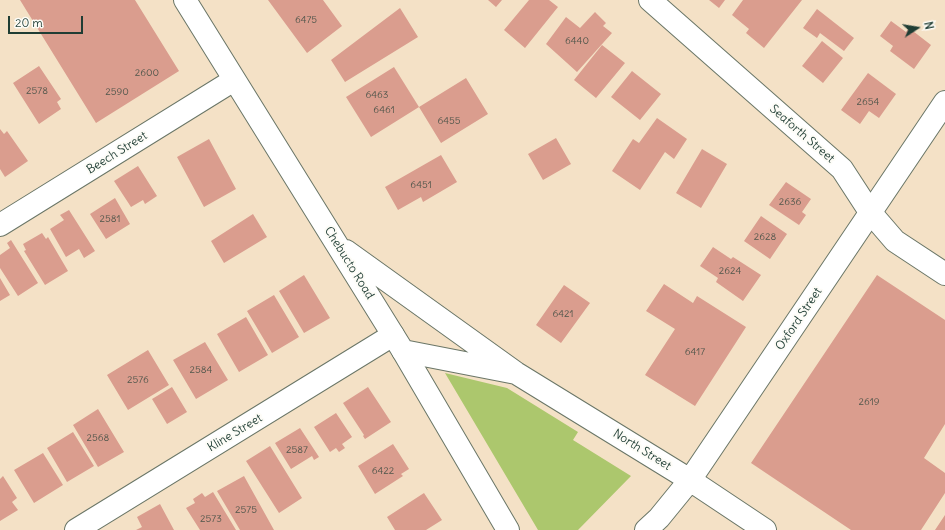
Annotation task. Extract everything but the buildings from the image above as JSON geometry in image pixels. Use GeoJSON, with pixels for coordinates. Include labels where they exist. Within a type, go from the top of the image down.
{"type":"FeatureCollection","features":[{"type":"Feature","properties":{"kind":"main road","name":"Chebucto Road"},"geometry":{"type":"LineString","coordinates":[[185,0],[339,246],[508,530]]}},
{"type":"Feature","properties":{"kind":"main road","name":"Seaforth Street"},"geometry":{"type":"LineString","coordinates":[[650,0],[842,169],[870,212],[895,241],[945,274]]}},
{"type":"Feature","properties":{"kind":"main road","name":"Beech Street"},"geometry":{"type":"LineString","coordinates":[[0,225],[234,80]]}},
{"type":"Feature","properties":{"kind":"main road","name":"Oxford Street"},"geometry":{"type":"LineString","coordinates":[[646,530],[659,518],[690,480],[945,102]]}},
{"type":"Feature","properties":{"kind":"main road","name":"North Street"},"geometry":{"type":"LineString","coordinates":[[339,246],[516,373],[690,480],[765,530]]}},
{"type":"Feature","properties":{"kind":"main road","name":"North Street"},"geometry":{"type":"LineString","coordinates":[[398,343],[516,373]]}},
{"type":"Feature","properties":{"kind":"main road","name":"Kline Street"},"geometry":{"type":"LineString","coordinates":[[76,530],[398,343]]}},
{"type":"Feature","properties":{"kind":"green space"},"geometry":{"type":"Polygon","coordinates":[[[445,373],[507,388],[578,432],[573,440],[631,476],[578,530],[538,530],[445,373]]]}}]}
